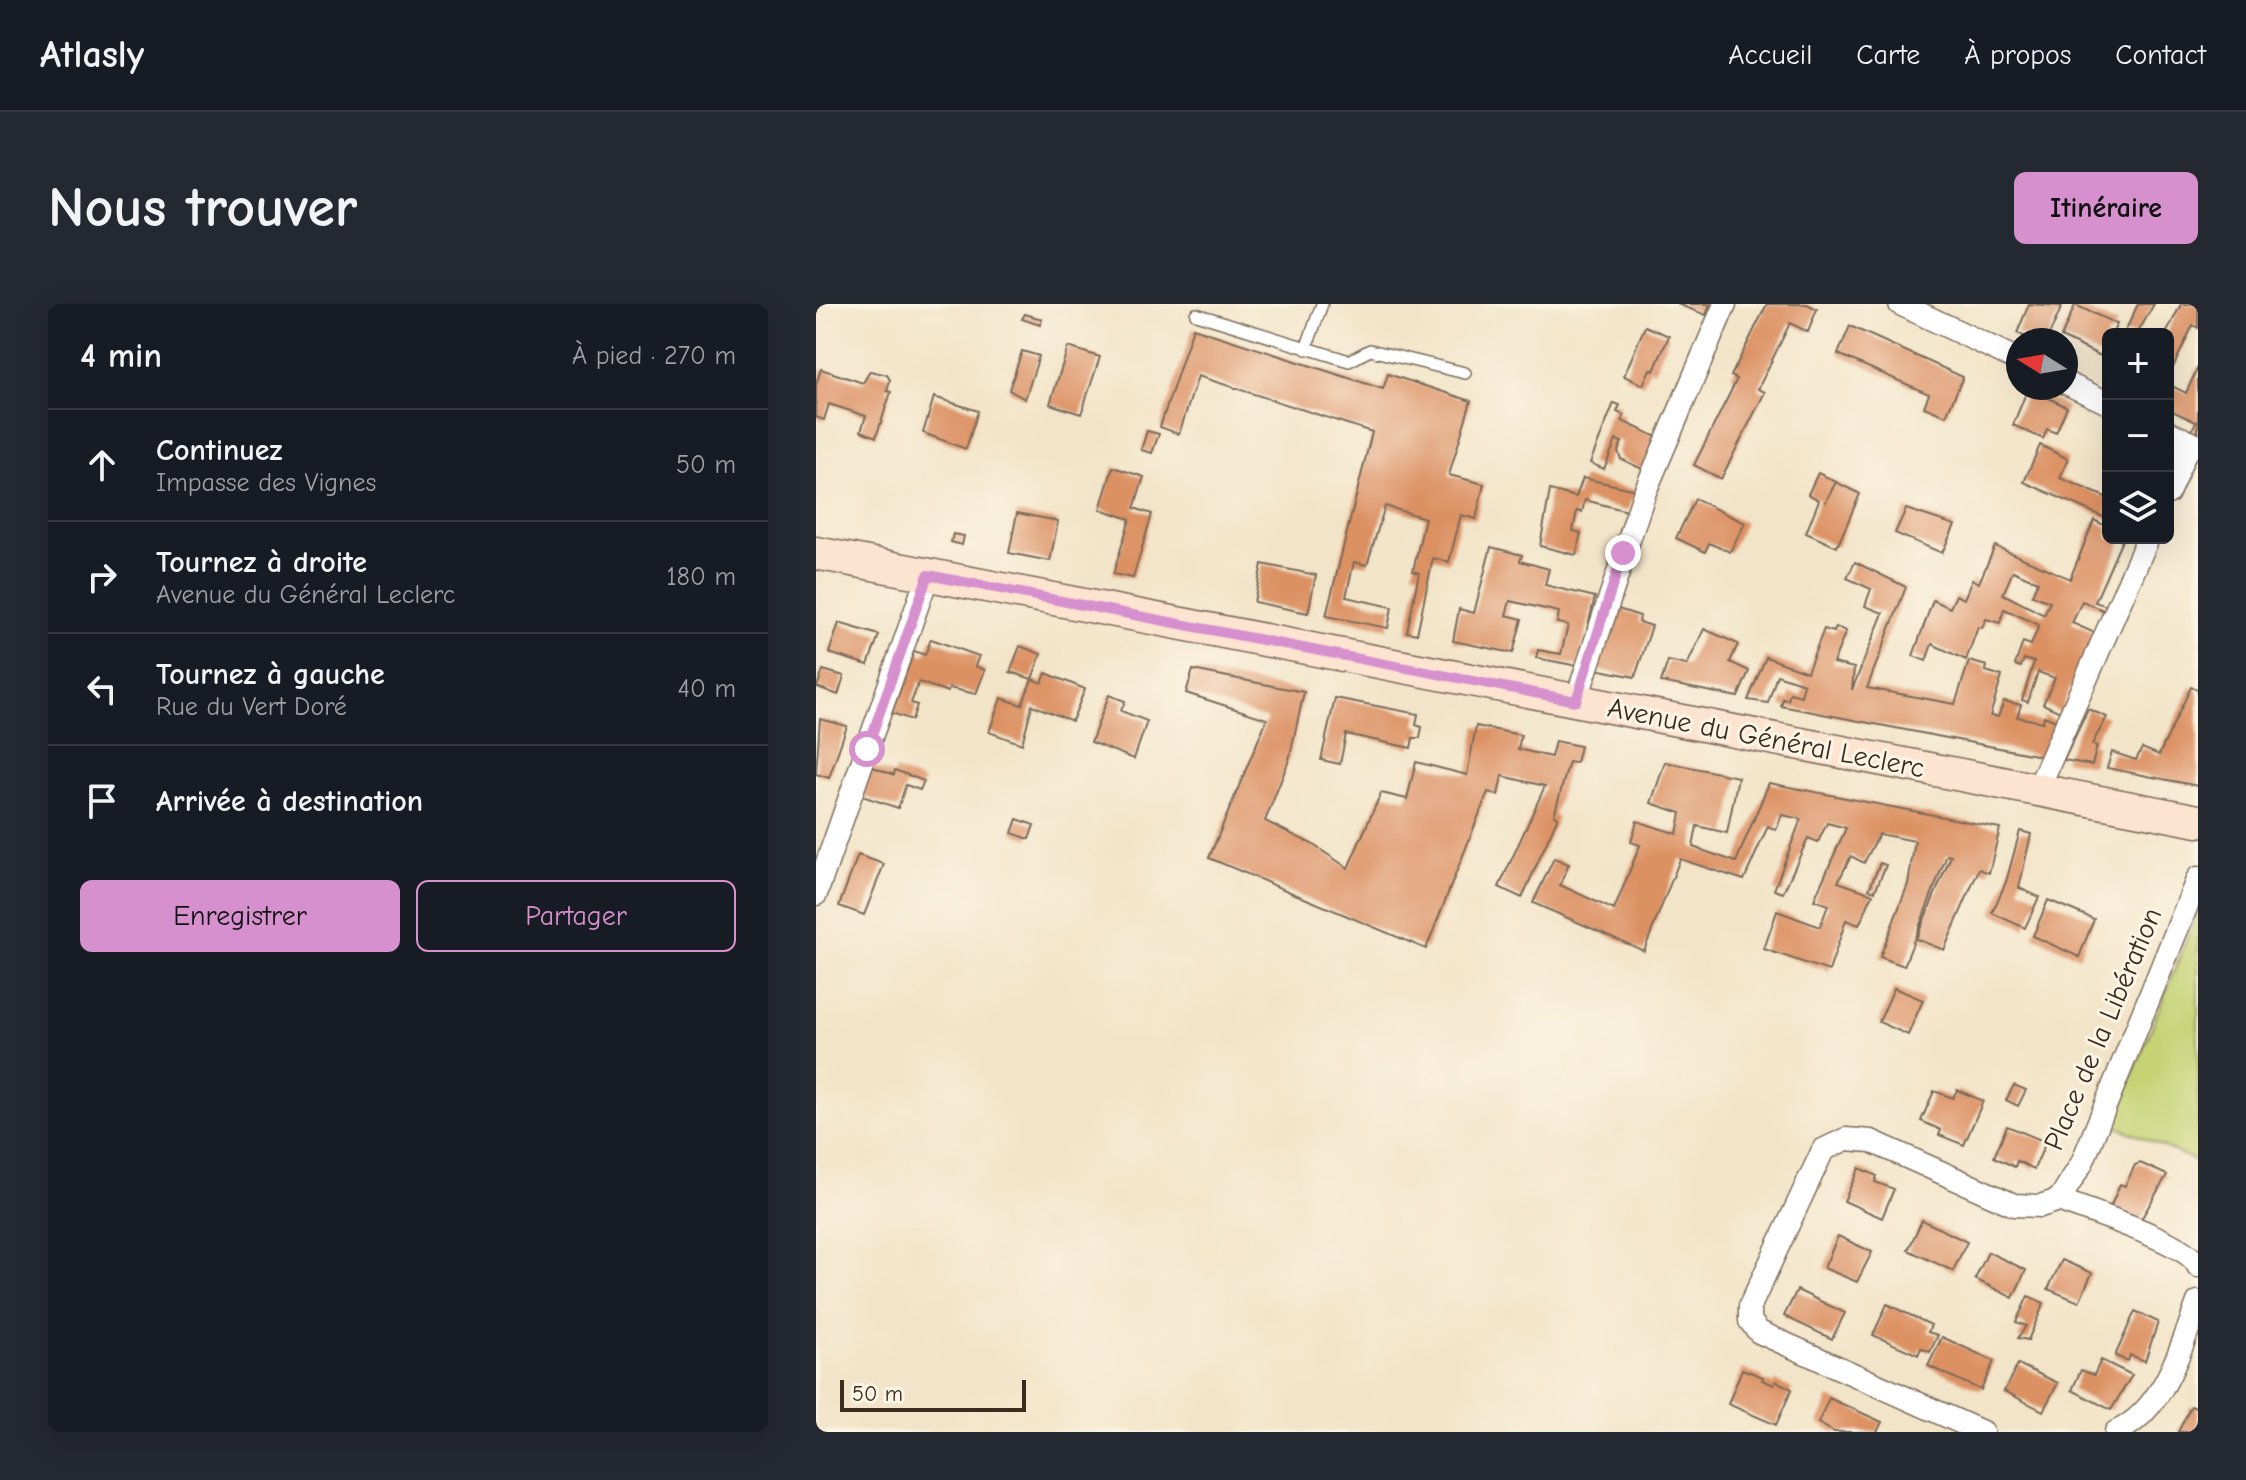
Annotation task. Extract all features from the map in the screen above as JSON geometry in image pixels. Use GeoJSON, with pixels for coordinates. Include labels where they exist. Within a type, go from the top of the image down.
{"type":"FeatureCollection","features":[{"type":"Feature","properties":{"kind":"main road","name":"Avenue du Général Leclerc"},"geometry":{"type":"LineString","coordinates":[[816,553],[2198,821]]}},
{"type":"Feature","properties":{"kind":"street"},"geometry":{"type":"LineString","coordinates":[[1576,701],[1644,494],[1725,304]]}},
{"type":"Feature","properties":{"kind":"street"},"geometry":{"type":"LineString","coordinates":[[1900,304],[2006,354]]}},
{"type":"Feature","properties":{"kind":"street"},"geometry":{"type":"LineString","coordinates":[[2078,389],[2102,400]]}},
{"type":"Feature","properties":{"kind":"street"},"geometry":{"type":"LineString","coordinates":[[2174,435],[2194,444],[2174,482]]}},
{"type":"Feature","properties":{"kind":"street"},"geometry":{"type":"LineString","coordinates":[[2038,789],[2145,544]]}},
{"type":"Feature","properties":{"kind":"street"},"geometry":{"type":"LineString","coordinates":[[816,894],[928,575]]}},
{"type":"Feature","properties":{"kind":"street","name":"Place de la Libération"},"geometry":{"type":"LineString","coordinates":[[2059,1200],[2082,1163],[2198,878]]}},
{"type":"Feature","properties":{"kind":"street"},"geometry":{"type":"LineString","coordinates":[[1982,1432],[1759,1332],[1750,1321],[1750,1306],[1816,1160],[1835,1143],[1859,1138],[1871,1141],[2014,1205],[2040,1206],[2059,1200],[2174,1246],[2196,1261],[2198,1266]]}},
{"type":"Feature","properties":{"kind":"street"},"geometry":{"type":"LineString","coordinates":[[2116,1432],[2140,1418],[2155,1403],[2198,1302]]}},
{"type":"Feature","properties":{"kind":"lane"},"geometry":{"type":"LineString","coordinates":[[1306,349],[1322,304]]}},
{"type":"Feature","properties":{"kind":"lane"},"geometry":{"type":"LineString","coordinates":[[1196,314],[1349,361],[1370,350],[1465,373]]}},
{"type":"Feature","properties":{"kind":"green space"},"geometry":{"type":"Polygon","coordinates":[[[2198,911],[2198,1157],[2196,1161],[2113,1125],[2198,911]]]}},
{"type":"Feature","properties":{"kind":"building"},"geometry":{"type":"Polygon","coordinates":[[[1677,304],[1710,304],[1706,315],[1677,304]]]}},
{"type":"Feature","properties":{"kind":"building"},"geometry":{"type":"Polygon","coordinates":[[[1767,304],[1807,304],[1817,309],[1808,332],[1790,323],[1758,389],[1765,392],[1721,479],[1694,465],[1737,379],[1731,376],[1767,304]]]}},
{"type":"Feature","properties":{"kind":"building"},"geometry":{"type":"Polygon","coordinates":[[[2029,304],[2062,306],[2052,328],[2019,328],[2029,304]]]}},
{"type":"Feature","properties":{"kind":"building"},"geometry":{"type":"Polygon","coordinates":[[[2138,304],[2154,304],[2140,328],[2127,328],[2138,304]]]}},
{"type":"Feature","properties":{"kind":"building"},"geometry":{"type":"Polygon","coordinates":[[[2181,304],[2198,304],[2198,328],[2193,325],[2174,365],[2174,328],[2169,328],[2181,304]]]}},
{"type":"Feature","properties":{"kind":"building"},"geometry":{"type":"Polygon","coordinates":[[[2075,305],[2117,324],[2115,328],[2102,328],[2101,356],[2078,345],[2078,328],[2065,328],[2075,305]]]}},
{"type":"Feature","properties":{"kind":"building"},"geometry":{"type":"Polygon","coordinates":[[[1025,314],[1042,319],[1040,325],[1022,319],[1025,314]]]}},
{"type":"Feature","properties":{"kind":"building"},"geometry":{"type":"Polygon","coordinates":[[[1645,326],[1669,336],[1654,371],[1650,369],[1643,385],[1624,376],[1645,326]]]}},
{"type":"Feature","properties":{"kind":"building"},"geometry":{"type":"Polygon","coordinates":[[[1850,326],[1963,377],[1946,416],[1924,407],[1929,394],[1838,354],[1850,326]]]}},
{"type":"Feature","properties":{"kind":"building"},"geometry":{"type":"Polygon","coordinates":[[[1193,328],[1383,389],[1388,374],[1471,401],[1449,475],[1484,484],[1476,519],[1461,515],[1449,562],[1433,558],[1417,634],[1407,632],[1419,573],[1413,571],[1425,518],[1385,506],[1367,565],[1354,562],[1346,597],[1392,607],[1388,628],[1326,616],[1372,432],[1198,376],[1179,434],[1160,427],[1193,328]]]}},
{"type":"Feature","properties":{"kind":"building"},"geometry":{"type":"Polygon","coordinates":[[[1068,347],[1100,357],[1081,414],[1050,404],[1068,347]]]}},
{"type":"Feature","properties":{"kind":"building"},"geometry":{"type":"Polygon","coordinates":[[[1022,351],[1039,356],[1025,399],[1009,390],[1022,351]]]}},
{"type":"Feature","properties":{"kind":"building"},"geometry":{"type":"Polygon","coordinates":[[[2198,367],[2198,438],[2190,434],[2196,422],[2174,412],[2174,387],[2186,393],[2198,367]]]}},
{"type":"Feature","properties":{"kind":"building"},"geometry":{"type":"Polygon","coordinates":[[[821,369],[863,383],[870,371],[887,375],[890,380],[887,391],[891,392],[876,437],[861,431],[866,416],[829,404],[824,420],[816,417],[816,385],[821,369]]]}},
{"type":"Feature","properties":{"kind":"building"},"geometry":{"type":"Polygon","coordinates":[[[934,397],[978,411],[966,449],[923,433],[934,397]]]}},
{"type":"Feature","properties":{"kind":"building"},"geometry":{"type":"Polygon","coordinates":[[[2023,400],[2053,400],[2067,407],[2056,433],[2047,429],[2043,439],[2013,425],[2023,400]]]}},
{"type":"Feature","properties":{"kind":"building"},"geometry":{"type":"Polygon","coordinates":[[[1614,403],[1620,405],[1617,412],[1624,415],[1622,421],[1657,437],[1644,470],[1621,459],[1618,451],[1622,442],[1616,440],[1604,469],[1590,463],[1614,403]]]}},
{"type":"Feature","properties":{"kind":"building"},"geometry":{"type":"Polygon","coordinates":[[[1147,431],[1159,434],[1152,453],[1141,450],[1147,431]]]}},
{"type":"Feature","properties":{"kind":"building"},"geometry":{"type":"Polygon","coordinates":[[[2040,445],[2068,459],[2060,478],[2102,496],[2102,516],[2024,482],[2040,445]]]}},
{"type":"Feature","properties":{"kind":"building"},"geometry":{"type":"Polygon","coordinates":[[[1113,467],[1144,477],[1134,508],[1152,514],[1133,578],[1113,574],[1130,519],[1100,509],[1113,467]]]}},
{"type":"Feature","properties":{"kind":"building"},"geometry":{"type":"Polygon","coordinates":[[[1818,473],[1860,494],[1837,547],[1806,533],[1819,500],[1808,494],[1818,473]]]}},
{"type":"Feature","properties":{"kind":"building"},"geometry":{"type":"Polygon","coordinates":[[[1583,478],[1636,490],[1627,511],[1585,500],[1582,512],[1577,511],[1573,531],[1581,533],[1576,555],[1540,546],[1550,490],[1576,497],[1583,478]]]}},
{"type":"Feature","properties":{"kind":"building"},"geometry":{"type":"Polygon","coordinates":[[[1695,499],[1745,523],[1730,552],[1709,543],[1705,552],[1676,538],[1695,499]]]}},
{"type":"Feature","properties":{"kind":"building"},"geometry":{"type":"Polygon","coordinates":[[[1906,509],[1955,525],[1942,553],[1895,533],[1906,509]]]}},
{"type":"Feature","properties":{"kind":"building"},"geometry":{"type":"Polygon","coordinates":[[[1017,513],[1058,521],[1050,561],[1009,553],[1017,513]]]}},
{"type":"Feature","properties":{"kind":"building"},"geometry":{"type":"Polygon","coordinates":[[[2094,520],[2102,524],[2102,544],[2120,544],[2095,602],[2107,606],[2105,611],[2082,601],[2072,623],[2095,633],[2060,712],[2043,704],[2055,678],[2038,672],[2028,702],[2022,700],[2034,662],[2024,659],[2021,667],[2015,665],[2023,642],[2031,645],[2039,625],[2004,609],[2000,623],[1986,619],[1982,628],[1978,627],[1966,660],[1932,644],[1926,661],[1913,656],[1933,600],[1950,608],[1956,595],[1964,599],[1972,580],[1979,583],[1995,546],[2070,579],[2094,520]],[[2013,571],[2003,594],[2044,615],[2050,602],[2032,595],[2038,582],[2013,571]]]}},
{"type":"Feature","properties":{"kind":"building"},"geometry":{"type":"Polygon","coordinates":[[[953,534],[964,536],[962,545],[951,542],[953,534]]]}},
{"type":"Feature","properties":{"kind":"building"},"geometry":{"type":"Polygon","coordinates":[[[1491,547],[1522,555],[1520,561],[1549,569],[1545,585],[1595,597],[1578,666],[1536,658],[1538,650],[1561,654],[1568,625],[1557,623],[1559,612],[1510,601],[1506,615],[1522,619],[1513,653],[1453,641],[1459,609],[1474,613],[1491,547]]]}},
{"type":"Feature","properties":{"kind":"building"},"geometry":{"type":"Polygon","coordinates":[[[1855,562],[1906,587],[1867,688],[1955,704],[1969,661],[1987,666],[1986,671],[2002,676],[1990,716],[1998,717],[2004,701],[2021,705],[2017,717],[2043,722],[2044,716],[2056,721],[2041,756],[1781,706],[1790,693],[1801,696],[1804,684],[1777,675],[1768,703],[1748,700],[1766,657],[1807,672],[1824,629],[1834,632],[1836,627],[1846,631],[1833,663],[1854,668],[1852,690],[1883,613],[1865,606],[1871,589],[1847,578],[1855,562]]]}},
{"type":"Feature","properties":{"kind":"building"},"geometry":{"type":"Polygon","coordinates":[[[1262,564],[1316,575],[1308,613],[1254,602],[1262,564]]]}},
{"type":"Feature","properties":{"kind":"building"},"geometry":{"type":"Polygon","coordinates":[[[1615,608],[1640,616],[1639,622],[1652,626],[1635,677],[1596,669],[1615,608]]]}},
{"type":"Feature","properties":{"kind":"building"},"geometry":{"type":"Polygon","coordinates":[[[839,623],[879,635],[868,665],[829,653],[839,623]]]}},
{"type":"Feature","properties":{"kind":"building"},"geometry":{"type":"Polygon","coordinates":[[[1704,629],[1738,644],[1730,662],[1749,671],[1738,697],[1661,682],[1668,661],[1687,665],[1704,629]]]}},
{"type":"Feature","properties":{"kind":"building"},"geometry":{"type":"Polygon","coordinates":[[[931,639],[979,656],[975,666],[985,670],[976,694],[949,688],[948,692],[919,682],[911,703],[917,705],[912,720],[892,713],[914,651],[925,655],[931,639]]]}},
{"type":"Feature","properties":{"kind":"building"},"geometry":{"type":"Polygon","coordinates":[[[1020,646],[1041,654],[1032,679],[1010,672],[1020,646]]]}},
{"type":"Feature","properties":{"kind":"building"},"geometry":{"type":"Polygon","coordinates":[[[823,670],[844,676],[838,695],[817,687],[823,670]]]}},
{"type":"Feature","properties":{"kind":"building"},"geometry":{"type":"Polygon","coordinates":[[[1193,670],[1304,692],[1289,760],[1265,821],[1312,844],[1348,868],[1381,793],[1407,799],[1416,762],[1467,775],[1476,726],[1521,735],[1518,749],[1551,757],[1555,741],[1580,746],[1576,763],[1569,762],[1554,815],[1558,817],[1522,898],[1499,887],[1545,786],[1502,776],[1498,795],[1488,792],[1426,949],[1209,858],[1267,719],[1186,693],[1193,670]]]}},
{"type":"Feature","properties":{"kind":"building"},"geometry":{"type":"Polygon","coordinates":[[[1046,673],[1085,689],[1072,721],[1032,705],[1022,744],[989,732],[1001,698],[1022,705],[1032,679],[1042,683],[1046,673]]]}},
{"type":"Feature","properties":{"kind":"building"},"geometry":{"type":"Polygon","coordinates":[[[2191,687],[2198,690],[2198,786],[2107,768],[2112,752],[2136,760],[2142,748],[2159,755],[2191,687]]]}},
{"type":"Feature","properties":{"kind":"building"},"geometry":{"type":"Polygon","coordinates":[[[1109,695],[1125,701],[1121,711],[1147,721],[1134,759],[1091,742],[1109,695]]]}},
{"type":"Feature","properties":{"kind":"building"},"geometry":{"type":"Polygon","coordinates":[[[1335,698],[1418,714],[1416,725],[1422,727],[1420,738],[1413,738],[1411,748],[1346,734],[1340,764],[1321,760],[1335,698]]]}},
{"type":"Feature","properties":{"kind":"building"},"geometry":{"type":"Polygon","coordinates":[[[2088,709],[2107,717],[2092,744],[2097,746],[2092,765],[2064,760],[2088,709]]]}},
{"type":"Feature","properties":{"kind":"building"},"geometry":{"type":"Polygon","coordinates":[[[820,719],[847,726],[829,778],[816,774],[820,719]]]}},
{"type":"Feature","properties":{"kind":"building"},"geometry":{"type":"Polygon","coordinates":[[[1665,762],[1738,777],[1727,833],[1697,826],[1693,847],[1736,862],[1769,783],[2000,828],[1989,873],[1979,869],[1944,950],[1916,939],[1951,856],[1947,855],[1904,966],[1880,957],[1908,884],[1915,841],[1879,834],[1864,863],[1851,856],[1838,882],[1873,894],[1859,925],[1846,920],[1829,971],[1764,949],[1777,911],[1820,927],[1828,905],[1814,900],[1846,828],[1827,823],[1818,842],[1808,838],[1783,893],[1774,890],[1801,819],[1782,815],[1776,830],[1768,826],[1744,880],[1680,859],[1644,951],[1533,903],[1554,858],[1569,864],[1560,885],[1614,910],[1640,845],[1631,842],[1637,821],[1677,834],[1681,813],[1651,803],[1665,762]]]}},
{"type":"Feature","properties":{"kind":"building"},"geometry":{"type":"Polygon","coordinates":[[[873,767],[894,775],[895,770],[924,781],[920,790],[906,785],[898,808],[862,796],[873,767]]]}},
{"type":"Feature","properties":{"kind":"building"},"geometry":{"type":"Polygon","coordinates":[[[1017,819],[1034,825],[1029,839],[1012,833],[1017,819]]]}},
{"type":"Feature","properties":{"kind":"building"},"geometry":{"type":"Polygon","coordinates":[[[2020,831],[2031,834],[2019,888],[2039,897],[2025,928],[1992,913],[2006,882],[2020,831]]]}},
{"type":"Feature","properties":{"kind":"building"},"geometry":{"type":"Polygon","coordinates":[[[858,855],[884,864],[864,915],[839,906],[858,855]]]}},
{"type":"Feature","properties":{"kind":"building"},"geometry":{"type":"Polygon","coordinates":[[[1880,863],[1886,865],[1875,891],[1869,889],[1880,863]]]}},
{"type":"Feature","properties":{"kind":"building"},"geometry":{"type":"Polygon","coordinates":[[[2048,900],[2094,919],[2079,957],[2033,936],[2048,900]]]}},
{"type":"Feature","properties":{"kind":"building"},"geometry":{"type":"Polygon","coordinates":[[[1894,988],[1923,1000],[1908,1035],[1879,1022],[1894,988]]]}},
{"type":"Feature","properties":{"kind":"building"},"geometry":{"type":"Polygon","coordinates":[[[2014,1085],[2026,1090],[2018,1106],[2006,1100],[2014,1085]]]}},
{"type":"Feature","properties":{"kind":"building"},"geometry":{"type":"Polygon","coordinates":[[[1957,1090],[1983,1101],[1964,1145],[1939,1135],[1941,1130],[1921,1121],[1934,1091],[1953,1098],[1957,1090]]]}},
{"type":"Feature","properties":{"kind":"building"},"geometry":{"type":"Polygon","coordinates":[[[2007,1126],[2046,1142],[2034,1169],[2017,1161],[2015,1167],[1994,1157],[2007,1126]]]}},
{"type":"Feature","properties":{"kind":"building"},"geometry":{"type":"Polygon","coordinates":[[[2140,1163],[2167,1175],[2140,1221],[2110,1208],[2120,1184],[2125,1186],[2135,1165],[2140,1163]]]}},
{"type":"Feature","properties":{"kind":"building"},"geometry":{"type":"Polygon","coordinates":[[[1859,1168],[1877,1176],[1875,1182],[1894,1189],[1882,1218],[1844,1201],[1859,1168]]]}},
{"type":"Feature","properties":{"kind":"building"},"geometry":{"type":"Polygon","coordinates":[[[1922,1220],[1967,1242],[1953,1271],[1908,1250],[1922,1220]]]}},
{"type":"Feature","properties":{"kind":"building"},"geometry":{"type":"Polygon","coordinates":[[[1838,1236],[1872,1252],[1857,1282],[1824,1268],[1838,1236]]]}},
{"type":"Feature","properties":{"kind":"building"},"geometry":{"type":"Polygon","coordinates":[[[1988,1252],[2026,1270],[2013,1298],[1975,1279],[1988,1252]]]}},
{"type":"Feature","properties":{"kind":"building"},"geometry":{"type":"Polygon","coordinates":[[[2062,1260],[2092,1273],[2079,1302],[2048,1289],[2062,1260]]]}},
{"type":"Feature","properties":{"kind":"building"},"geometry":{"type":"Polygon","coordinates":[[[1797,1290],[1845,1313],[1832,1339],[1784,1316],[1797,1290]]]}},
{"type":"Feature","properties":{"kind":"building"},"geometry":{"type":"Polygon","coordinates":[[[2028,1296],[2044,1303],[2028,1340],[2018,1338],[2026,1326],[2016,1322],[2028,1296]]]}},
{"type":"Feature","properties":{"kind":"building"},"geometry":{"type":"Polygon","coordinates":[[[1887,1304],[1931,1325],[1928,1332],[1938,1335],[1930,1352],[1921,1348],[1918,1355],[1873,1335],[1887,1304]]]}},
{"type":"Feature","properties":{"kind":"building"},"geometry":{"type":"Polygon","coordinates":[[[2135,1311],[2158,1322],[2145,1361],[2130,1355],[2128,1361],[2115,1356],[2135,1311]]]}},
{"type":"Feature","properties":{"kind":"building"},"geometry":{"type":"Polygon","coordinates":[[[1942,1337],[1994,1361],[1981,1390],[1928,1366],[1942,1337]]]}},
{"type":"Feature","properties":{"kind":"building"},"geometry":{"type":"Polygon","coordinates":[[[2101,1360],[2132,1375],[2111,1410],[2072,1390],[2081,1370],[2094,1375],[2101,1360]]]}},
{"type":"Feature","properties":{"kind":"building"},"geometry":{"type":"Polygon","coordinates":[[[2018,1364],[2058,1383],[2043,1411],[2004,1391],[2018,1364]]]}},
{"type":"Feature","properties":{"kind":"building"},"geometry":{"type":"Polygon","coordinates":[[[1742,1369],[1774,1385],[1776,1381],[1792,1389],[1776,1425],[1728,1404],[1742,1369]]]}},
{"type":"Feature","properties":{"kind":"building"},"geometry":{"type":"Polygon","coordinates":[[[1829,1398],[1882,1422],[1877,1432],[1834,1432],[1818,1423],[1829,1398]]]}},
{"type":"Feature","properties":{"kind":"building"},"geometry":{"type":"Polygon","coordinates":[[[2191,1406],[2198,1409],[2198,1432],[2178,1432],[2191,1406]]]}},
{"type":"Feature","properties":{"kind":"route"},"geometry":{"type":"LineString","coordinates":[[867,749],[928,575],[1576,701],[1623,553]]}}]}
